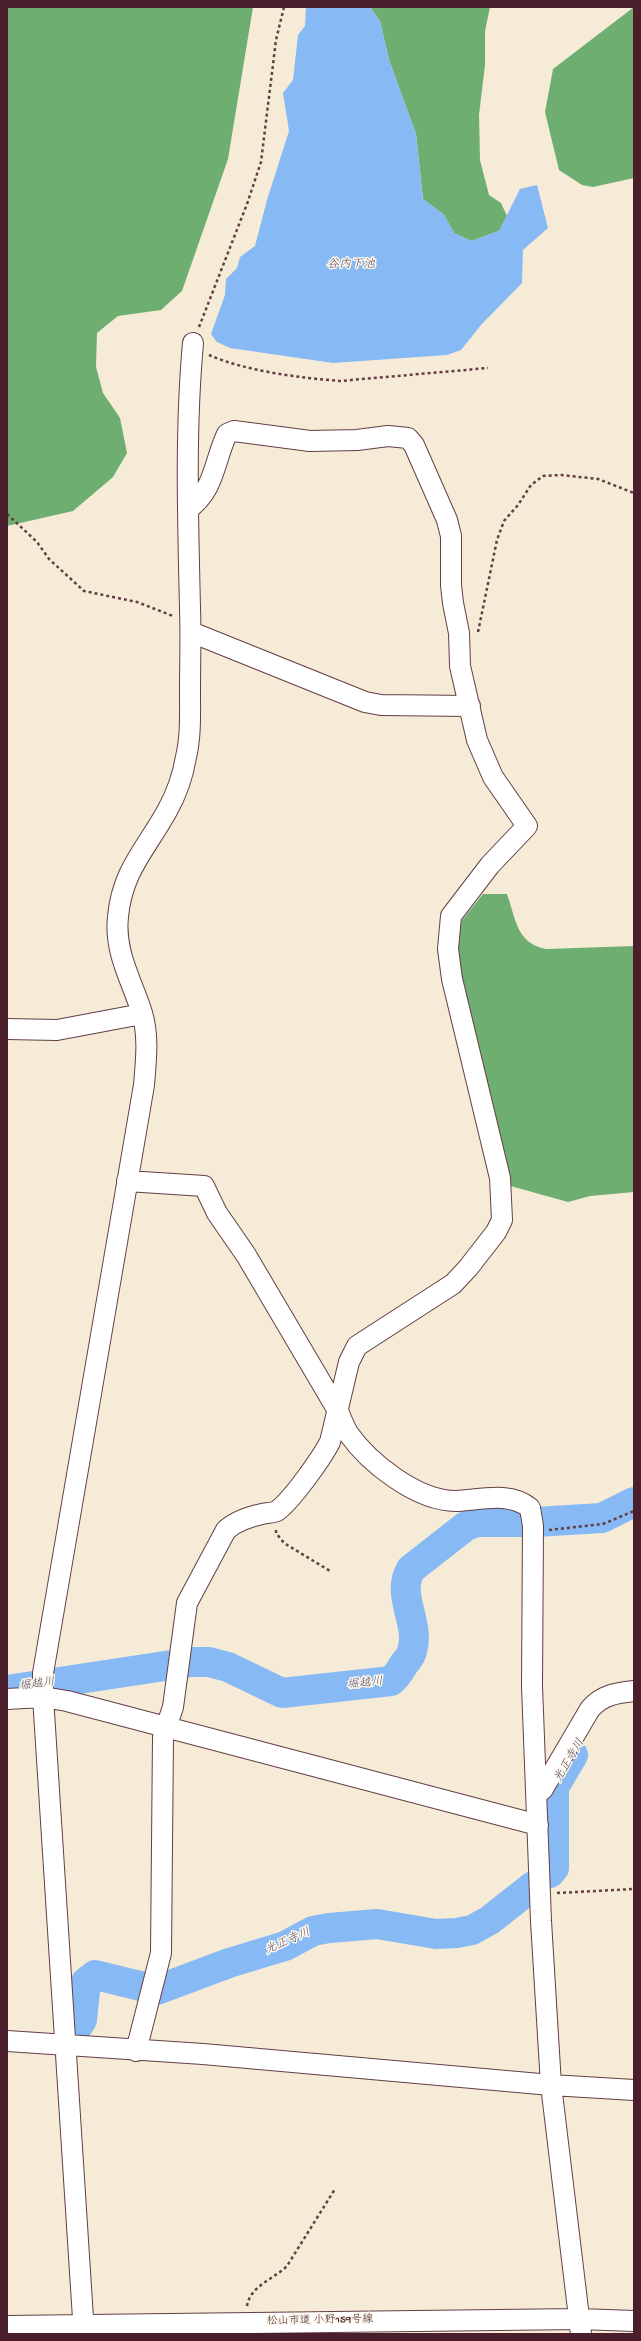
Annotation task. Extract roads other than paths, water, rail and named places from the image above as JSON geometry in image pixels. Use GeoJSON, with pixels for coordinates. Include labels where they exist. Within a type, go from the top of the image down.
{"type":"FeatureCollection","features":[{"type":"Feature","properties":{"kind":"street"},"geometry":{"type":"LineString","coordinates":[[84,2329],[43,1687],[144,1085],[146,1035],[142,1014],[120,955],[118,913],[120,901],[134,862],[167,811],[176,791],[186,757],[190,731],[191,627],[188,509],[190,374],[193,343]]}},
{"type":"Feature","properties":{"kind":"street"},"geometry":{"type":"LineString","coordinates":[[136,2051],[161,1953],[163,1736],[173,1707],[187,1603],[226,1530],[233,1524],[245,1518],[276,1512],[290,1498],[325,1451],[330,1442],[349,1362],[357,1346],[453,1284],[468,1268],[496,1232],[502,1220],[500,1178],[452,979],[448,948],[451,916],[490,864],[527,826],[493,777],[482,756],[477,740],[461,673],[460,633],[453,603],[451,536],[446,520],[414,445],[408,438],[388,436],[357,440],[310,441],[234,431],[227,434],[223,442],[216,472],[208,489],[198,502],[188,509]]}},
{"type":"Feature","properties":{"kind":"street"},"geometry":{"type":"LineString","coordinates":[[191,627],[365,702],[381,705],[470,706]]}},
{"type":"Feature","properties":{"kind":"street"},"geometry":{"type":"LineString","coordinates":[[7,1029],[57,1030],[142,1014]]}},
{"type":"Feature","properties":{"kind":"street"},"geometry":{"type":"LineString","coordinates":[[127,1180],[204,1186],[217,1213],[246,1255],[338,1411],[348,1432],[380,1467],[420,1492],[454,1501],[513,1499],[530,1508],[533,1524],[532,1686],[540,1894],[551,2085],[580,2326]]}},
{"type":"Feature","properties":{"kind":"street"},"geometry":{"type":"LineString","coordinates":[[7,1699],[43,1687],[67,1701],[538,1825]]}},
{"type":"Feature","properties":{"kind":"street"},"geometry":{"type":"LineString","coordinates":[[537,1794],[543,1789],[590,1709],[597,1701],[613,1693],[634,1690]]}},
{"type":"Feature","properties":{"kind":"street"},"geometry":{"type":"LineString","coordinates":[[7,2042],[203,2054],[551,2085],[634,2090]]}},
{"type":"Feature","properties":{"kind":"street","name":"松山市道 小野159号線"},"geometry":{"type":"LineString","coordinates":[[7,2326],[84,2329],[247,2322],[580,2326],[634,2321]]}},
{"type":"Feature","properties":{"kind":"water","name":"谷内下池"},"geometry":{"type":"Polygon","coordinates":[[[306,7],[370,7],[380,21],[389,60],[416,134],[423,199],[444,215],[454,233],[471,241],[499,231],[520,189],[537,185],[548,228],[523,250],[522,283],[481,325],[461,350],[447,355],[333,363],[230,348],[217,342],[211,334],[225,295],[226,279],[237,268],[240,257],[255,246],[267,200],[289,131],[283,93],[293,80],[298,35],[305,26],[306,7]]]}},
{"type":"Feature","properties":{"kind":"waterway","name":"堀越川"},"geometry":{"type":"LineString","coordinates":[[7,1690],[191,1662],[209,1662],[228,1667],[282,1693],[391,1681],[410,1656],[414,1641],[406,1589],[407,1579],[411,1569],[466,1526],[477,1522],[536,1522],[602,1518],[634,1502]]}},
{"type":"Feature","properties":{"kind":"waterway","name":"光正寺川"},"geometry":{"type":"LineString","coordinates":[[550,1873],[554,1868],[554,1787],[573,1755]]}},
{"type":"Feature","properties":{"kind":"waterway","name":"光正寺川"},"geometry":{"type":"LineString","coordinates":[[76,2029],[82,2020],[86,1982],[95,1975],[157,1990],[229,1963],[285,1946],[313,1931],[329,1928],[377,1924],[436,1934],[457,1933],[472,1930],[490,1920],[533,1886]]}}]}
